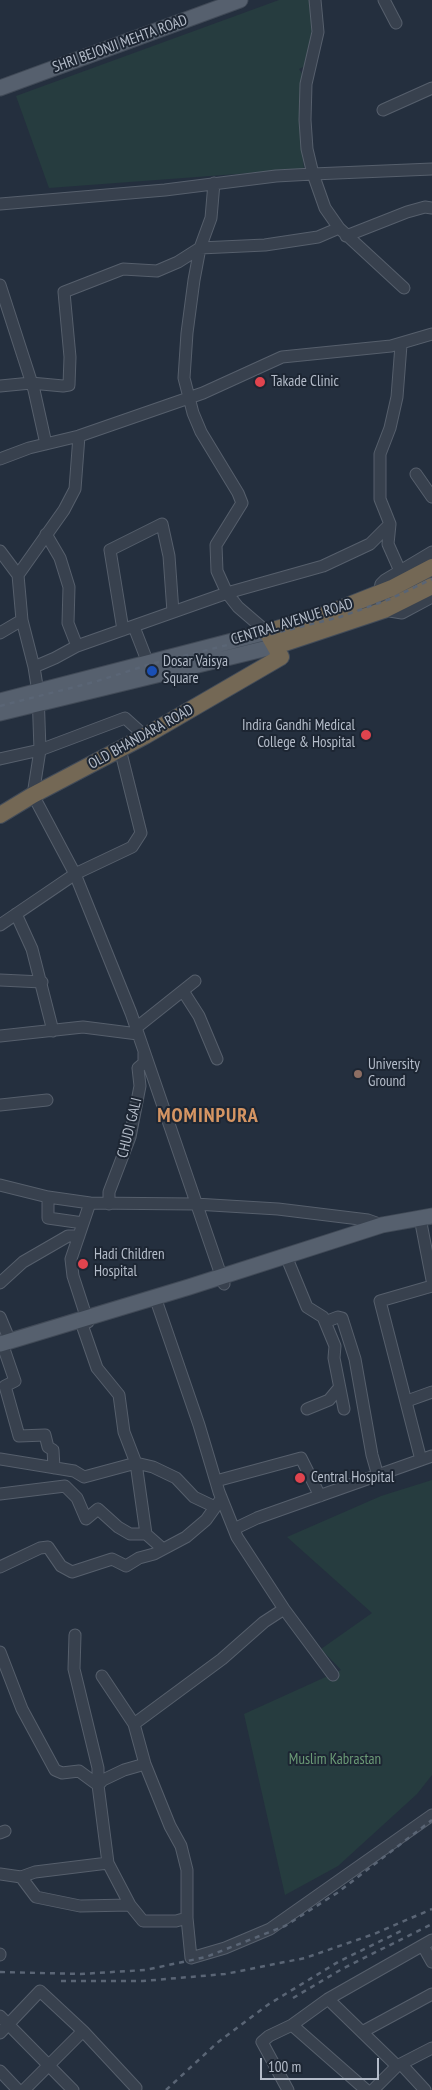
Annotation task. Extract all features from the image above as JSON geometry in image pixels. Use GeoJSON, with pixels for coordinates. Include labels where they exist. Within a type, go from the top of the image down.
{"type":"FeatureCollection","features":[{"type":"Feature","properties":{"kind":"highway","name":"CENTRAL AVENUE ROAD"},"geometry":{"type":"LineString","coordinates":[[274,645],[329,613],[386,590],[432,567]]}},
{"type":"Feature","properties":{"kind":"highway"},"geometry":{"type":"LineString","coordinates":[[274,645],[390,608],[432,586]]}},
{"type":"Feature","properties":{"kind":"highway","name":"OLD BHANDARA ROAD"},"geometry":{"type":"LineString","coordinates":[[0,815],[33,795],[145,736],[274,645]]}},
{"type":"Feature","properties":{"kind":"main road","name":"SHRI BEJONJI MEHTA ROAD"},"geometry":{"type":"LineString","coordinates":[[0,88],[240,0]]}},
{"type":"Feature","properties":{"kind":"main road","name":"CENTRAL AVENUE ROAD"},"geometry":{"type":"LineString","coordinates":[[0,713],[38,698],[148,663],[274,645]]}},
{"type":"Feature","properties":{"kind":"main road","name":"CENTRAL AVENUE ROAD"},"geometry":{"type":"LineString","coordinates":[[0,701],[38,698],[274,645]]}},
{"type":"Feature","properties":{"kind":"main road"},"geometry":{"type":"LineString","coordinates":[[3,1346],[222,1280],[382,1225],[426,1221]]}},
{"type":"Feature","properties":{"kind":"main road"},"geometry":{"type":"LineString","coordinates":[[287,1259],[426,1221]]}},
{"type":"Feature","properties":{"kind":"street"},"geometry":{"type":"LineString","coordinates":[[315,0],[318,32],[306,84],[305,120],[307,149],[313,174],[325,208],[343,232],[404,288]]}},
{"type":"Feature","properties":{"kind":"street"},"geometry":{"type":"LineString","coordinates":[[384,0],[396,23]]}},
{"type":"Feature","properties":{"kind":"street"},"geometry":{"type":"LineString","coordinates":[[383,110],[432,88]]}},
{"type":"Feature","properties":{"kind":"street"},"geometry":{"type":"LineString","coordinates":[[0,204],[165,190],[214,183],[313,174],[432,169]]}},
{"type":"Feature","properties":{"kind":"street"},"geometry":{"type":"LineString","coordinates":[[214,183],[211,218],[200,248],[187,333],[184,378],[201,432],[242,503],[216,545],[217,571],[227,593],[274,645]]}},
{"type":"Feature","properties":{"kind":"street"},"geometry":{"type":"LineString","coordinates":[[0,386],[31,383],[63,386],[69,384],[70,357],[64,292],[123,269],[157,271],[178,262],[200,248],[266,245],[318,237],[343,232],[425,207],[432,208]]}},
{"type":"Feature","properties":{"kind":"street"},"geometry":{"type":"LineString","coordinates":[[0,285],[31,383],[46,444]]}},
{"type":"Feature","properties":{"kind":"street"},"geometry":{"type":"LineString","coordinates":[[0,459],[78,436],[203,393],[282,357],[401,344],[432,334]]}},
{"type":"Feature","properties":{"kind":"street"},"geometry":{"type":"LineString","coordinates":[[400,570],[388,544],[390,524],[380,499],[380,454],[390,428],[397,397],[401,344]]}},
{"type":"Feature","properties":{"kind":"street"},"geometry":{"type":"LineString","coordinates":[[18,575],[64,510],[75,489],[78,436]]}},
{"type":"Feature","properties":{"kind":"street"},"geometry":{"type":"LineString","coordinates":[[416,474],[432,497]]}},
{"type":"Feature","properties":{"kind":"street"},"geometry":{"type":"LineString","coordinates":[[148,663],[129,628],[116,595],[110,550],[162,524],[169,556],[173,612]]}},
{"type":"Feature","properties":{"kind":"street"},"geometry":{"type":"LineString","coordinates":[[34,667],[77,646],[227,593],[323,566],[370,544],[390,524]]}},
{"type":"Feature","properties":{"kind":"street"},"geometry":{"type":"LineString","coordinates":[[46,534],[60,558],[69,588],[68,623],[77,646]]}},
{"type":"Feature","properties":{"kind":"street"},"geometry":{"type":"LineString","coordinates":[[0,551],[18,575],[22,620],[34,667],[38,698],[40,750],[33,795],[75,874],[137,1031],[222,1280]]}},
{"type":"Feature","properties":{"kind":"street"},"geometry":{"type":"LineString","coordinates":[[386,590],[380,584],[432,552]]}},
{"type":"Feature","properties":{"kind":"street"},"geometry":{"type":"LineString","coordinates":[[390,608],[402,613],[432,597]]}},
{"type":"Feature","properties":{"kind":"street"},"geometry":{"type":"LineString","coordinates":[[0,633],[22,620]]}},
{"type":"Feature","properties":{"kind":"street"},"geometry":{"type":"LineString","coordinates":[[0,759],[40,750],[125,718],[145,736]]}},
{"type":"Feature","properties":{"kind":"street"},"geometry":{"type":"LineString","coordinates":[[1,921],[16,914],[75,874],[132,848],[141,833],[120,749]]}},
{"type":"Feature","properties":{"kind":"street"},"geometry":{"type":"LineString","coordinates":[[16,914],[32,949],[42,982],[53,1031]]}},
{"type":"Feature","properties":{"kind":"street"},"geometry":{"type":"LineString","coordinates":[[0,980],[42,982]]}},
{"type":"Feature","properties":{"kind":"street"},"geometry":{"type":"LineString","coordinates":[[0,1036],[83,1027],[137,1031],[195,981]]}},
{"type":"Feature","properties":{"kind":"street"},"geometry":{"type":"LineString","coordinates":[[183,991],[199,1016],[217,1059]]}},
{"type":"Feature","properties":{"kind":"street","name":"CHUDI GALI"},"geometry":{"type":"LineString","coordinates":[[109,1204],[109,1192],[130,1137],[140,1086],[138,1068],[144,1063],[144,1052]]}},
{"type":"Feature","properties":{"kind":"street"},"geometry":{"type":"LineString","coordinates":[[0,1105],[47,1100]]}},
{"type":"Feature","properties":{"kind":"street"},"geometry":{"type":"LineString","coordinates":[[0,1185],[48,1197],[109,1204],[195,1204],[355,1218],[382,1225]]}},
{"type":"Feature","properties":{"kind":"street"},"geometry":{"type":"LineString","coordinates":[[48,1197],[48,1218],[83,1223]]}},
{"type":"Feature","properties":{"kind":"street"},"geometry":{"type":"LineString","coordinates":[[90,1202],[71,1259],[73,1276],[97,1368],[119,1395],[124,1432],[136,1463],[146,1534],[163,1549]]}},
{"type":"Feature","properties":{"kind":"street"},"geometry":{"type":"LineString","coordinates":[[426,1221],[432,1280]]}},
{"type":"Feature","properties":{"kind":"street"},"geometry":{"type":"LineString","coordinates":[[0,1283],[23,1262],[68,1236],[79,1236]]}},
{"type":"Feature","properties":{"kind":"street"},"geometry":{"type":"LineString","coordinates":[[287,1259],[307,1307],[323,1317],[335,1346],[334,1358],[344,1409]]}},
{"type":"Feature","properties":{"kind":"street"},"geometry":{"type":"LineString","coordinates":[[234,1529],[427,1458],[407,1401],[380,1301],[432,1286]]}},
{"type":"Feature","properties":{"kind":"street"},"geometry":{"type":"LineString","coordinates":[[155,1300],[199,1425],[216,1481],[218,1503],[284,1609],[333,1675]]}},
{"type":"Feature","properties":{"kind":"street"},"geometry":{"type":"LineString","coordinates":[[325,1322],[338,1317],[342,1318],[355,1359],[372,1455],[378,1476]]}},
{"type":"Feature","properties":{"kind":"street"},"geometry":{"type":"LineString","coordinates":[[0,1318],[3,1346],[15,1381],[5,1386],[18,1436],[45,1435],[48,1447],[53,1450],[54,1468]]}},
{"type":"Feature","properties":{"kind":"street"},"geometry":{"type":"LineString","coordinates":[[307,1409],[328,1400],[339,1388]]}},
{"type":"Feature","properties":{"kind":"street"},"geometry":{"type":"LineString","coordinates":[[407,1401],[432,1392]]}},
{"type":"Feature","properties":{"kind":"street"},"geometry":{"type":"LineString","coordinates":[[216,1481],[301,1458],[320,1496]]}},
{"type":"Feature","properties":{"kind":"street"},"geometry":{"type":"LineString","coordinates":[[0,1459],[74,1471],[84,1477],[136,1463],[153,1467],[176,1478],[194,1497],[218,1503]]}},
{"type":"Feature","properties":{"kind":"street"},"geometry":{"type":"LineString","coordinates":[[0,1494],[65,1486],[77,1498],[86,1519],[98,1509],[118,1527],[130,1534],[146,1534]]}},
{"type":"Feature","properties":{"kind":"street"},"geometry":{"type":"LineString","coordinates":[[0,1567],[40,1548],[48,1547],[62,1566],[72,1572],[112,1559],[126,1566],[139,1558],[163,1549],[186,1537],[206,1520],[218,1503]]}},
{"type":"Feature","properties":{"kind":"street"},"geometry":{"type":"LineString","coordinates":[[134,1724],[222,1659],[264,1622],[284,1609]]}},
{"type":"Feature","properties":{"kind":"street"},"geometry":{"type":"LineString","coordinates":[[75,1635],[74,1669],[98,1768],[98,1785],[108,1862],[130,1905],[142,1921],[176,1921],[188,1918]]}},
{"type":"Feature","properties":{"kind":"street"},"geometry":{"type":"LineString","coordinates":[[0,1652],[22,1709],[55,1770],[62,1773],[79,1771],[98,1785]]}},
{"type":"Feature","properties":{"kind":"street"},"geometry":{"type":"LineString","coordinates":[[102,1676],[134,1724],[145,1764],[170,1826],[181,1846],[187,1870],[191,1958],[225,1948],[270,1929],[432,1815]]}},
{"type":"Feature","properties":{"kind":"street"},"geometry":{"type":"LineString","coordinates":[[98,1785],[124,1770],[145,1764]]}},
{"type":"Feature","properties":{"kind":"street"},"geometry":{"type":"LineString","coordinates":[[0,1874],[21,1877],[35,1872],[108,1862]]}},
{"type":"Feature","properties":{"kind":"street"},"geometry":{"type":"LineString","coordinates":[[21,1877],[36,1897],[80,1906],[130,1905]]}},
{"type":"Feature","properties":{"kind":"street"},"geometry":{"type":"LineString","coordinates":[[288,2090],[262,2042],[269,2036],[292,2025],[328,1999],[427,1943],[432,1962]]}},
{"type":"Feature","properties":{"kind":"street"},"geometry":{"type":"LineString","coordinates":[[0,2033],[4,2020],[40,1991],[83,2031],[136,2088]]}},
{"type":"Feature","properties":{"kind":"street"},"geometry":{"type":"LineString","coordinates":[[362,2032],[432,1994]]}},
{"type":"Feature","properties":{"kind":"street"},"geometry":{"type":"LineString","coordinates":[[328,1999],[425,2090]]}},
{"type":"Feature","properties":{"kind":"street"},"geometry":{"type":"LineString","coordinates":[[4,2020],[73,2090]]}},
{"type":"Feature","properties":{"kind":"street"},"geometry":{"type":"LineString","coordinates":[[292,2025],[366,2090]]}},
{"type":"Feature","properties":{"kind":"street"},"geometry":{"type":"LineString","coordinates":[[24,2090],[83,2031]]}},
{"type":"Feature","properties":{"kind":"street"},"geometry":{"type":"LineString","coordinates":[[373,2090],[399,2065],[432,2048]]}},
{"type":"Feature","properties":{"kind":"street"},"geometry":{"type":"LineString","coordinates":[[0,2071],[18,2090]]}},
{"type":"Feature","properties":{"kind":"green space"},"geometry":{"type":"Polygon","coordinates":[[[279,0],[309,0],[312,28],[307,65],[299,69],[303,75],[299,121],[304,169],[49,188],[16,96],[279,0]]]}},
{"type":"Feature","properties":{"kind":"green space","name":"Muslim Kabrastan"},"geometry":{"type":"Polygon","coordinates":[[[432,1480],[432,1775],[417,1794],[338,1866],[285,1895],[244,1714],[341,1670],[321,1649],[372,1613],[287,1537],[381,1496],[432,1480]]]}},
{"type":"Feature","properties":{"kind":"railway"},"geometry":{"type":"LineString","coordinates":[[0,706],[94,682],[151,664],[340,617],[390,599],[432,579]]}},
{"type":"Feature","properties":{"kind":"railway"},"geometry":{"type":"LineString","coordinates":[[0,1972],[80,1974],[145,1970],[206,1957],[285,1926],[337,1893],[432,1820]]}},
{"type":"Feature","properties":{"kind":"railway"},"geometry":{"type":"LineString","coordinates":[[61,1981],[143,1981],[225,1974],[305,1958],[374,1934],[432,1909]]}},
{"type":"Feature","properties":{"kind":"railway"},"geometry":{"type":"LineString","coordinates":[[293,1998],[342,1969],[432,1924]]}},
{"type":"Feature","properties":{"kind":"railway"},"geometry":{"type":"LineString","coordinates":[[166,2090],[217,2043],[269,2004],[338,1962],[401,1931]]}},
{"type":"Feature","properties":{"kind":"place","name":"Takade Clinic"},"geometry":{"type":"Point","coordinates":[260,382]}},
{"type":"Feature","properties":{"kind":"place","name":"Dosar Vaisya Square"},"geometry":{"type":"Point","coordinates":[152,671]}},
{"type":"Feature","properties":{"kind":"place","name":"Indira Gandhi Medical College & Hospital"},"geometry":{"type":"Point","coordinates":[366,735]}},
{"type":"Feature","properties":{"kind":"place","name":"University Ground"},"geometry":{"type":"Point","coordinates":[358,1074]}},
{"type":"Feature","properties":{"kind":"place","name":"Hadi Children Hospital"},"geometry":{"type":"Point","coordinates":[83,1264]}},
{"type":"Feature","properties":{"kind":"place","name":"Central Hospital"},"geometry":{"type":"Point","coordinates":[300,1478]}},
{"type":"Feature","properties":{"kind":"district","name":"MOMINPURA"},"geometry":{"type":"Point","coordinates":[208,1116]}}]}
